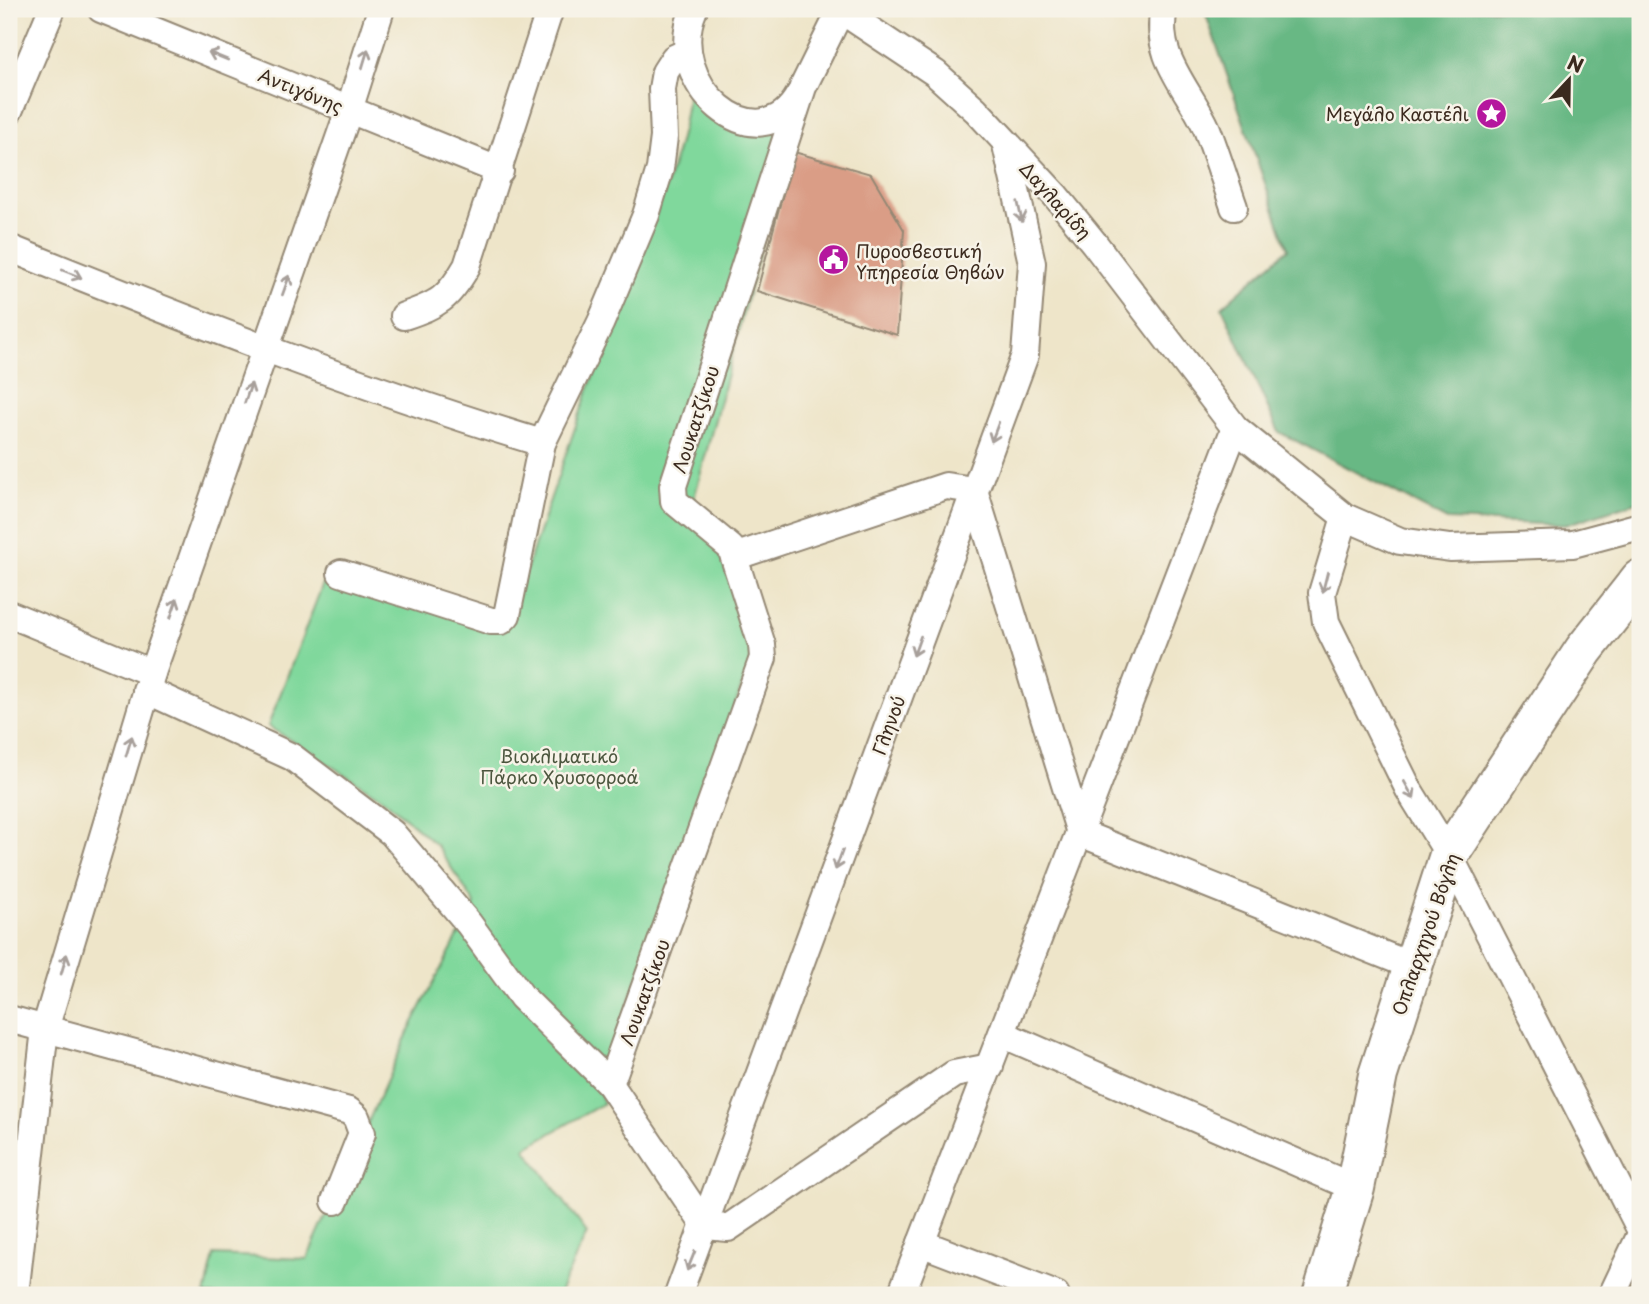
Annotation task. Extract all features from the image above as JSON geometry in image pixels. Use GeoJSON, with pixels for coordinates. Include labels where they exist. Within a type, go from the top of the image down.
{"type":"FeatureCollection","features":[{"type":"Feature","properties":{"kind":"main road","name":"Οπλαρχηγού Βόγλη"},"geometry":{"type":"LineString","coordinates":[[1322,1295],[1355,1188],[1378,1075],[1449,855],[1584,650],[1640,579]]}},
{"type":"Feature","properties":{"kind":"street"},"geometry":{"type":"LineString","coordinates":[[9,111],[52,9]]}},
{"type":"Feature","properties":{"kind":"street","name":"Αντιγόνης"},"geometry":{"type":"LineString","coordinates":[[101,9],[500,171]]}},
{"type":"Feature","properties":{"kind":"street"},"geometry":{"type":"LineString","coordinates":[[15,1295],[44,1029],[149,681],[263,349],[349,110],[381,9]]}},
{"type":"Feature","properties":{"kind":"street"},"geometry":{"type":"LineString","coordinates":[[404,316],[436,305],[452,292],[467,266],[500,171],[550,9]]}},
{"type":"Feature","properties":{"kind":"street"},"geometry":{"type":"LineString","coordinates":[[694,9],[685,37],[690,69],[706,96],[724,113],[744,120],[765,121],[779,116],[794,104],[803,87]]}},
{"type":"Feature","properties":{"kind":"street","name":"Λουκατζίκου"},"geometry":{"type":"LineString","coordinates":[[610,1084],[763,658],[762,645],[734,556],[726,540],[674,501],[673,486],[803,87],[840,9]]}},
{"type":"Feature","properties":{"kind":"street","name":"Δαγλαρίδη"},"geometry":{"type":"LineString","coordinates":[[840,9],[935,73],[976,110],[1055,195],[1235,428],[1345,517],[1400,541],[1450,548],[1573,544],[1640,526]]}},
{"type":"Feature","properties":{"kind":"street"},"geometry":{"type":"LineString","coordinates":[[1164,9],[1160,29],[1170,62],[1206,127],[1234,207]]}},
{"type":"Feature","properties":{"kind":"street"},"geometry":{"type":"LineString","coordinates":[[341,573],[491,621],[501,621],[507,615],[542,443],[601,322],[646,215],[660,169],[664,137],[662,89],[665,72],[674,58],[687,52]]}},
{"type":"Feature","properties":{"kind":"street","name":"Γληνού"},"geometry":{"type":"LineString","coordinates":[[678,1295],[1025,355],[1032,263],[1006,145]]}},
{"type":"Feature","properties":{"kind":"street"},"geometry":{"type":"LineString","coordinates":[[9,248],[263,349],[436,411],[542,443]]}},
{"type":"Feature","properties":{"kind":"street"},"geometry":{"type":"LineString","coordinates":[[901,1295],[1235,428]]}},
{"type":"Feature","properties":{"kind":"street"},"geometry":{"type":"LineString","coordinates":[[734,556],[946,486],[974,490],[1080,832]]}},
{"type":"Feature","properties":{"kind":"street"},"geometry":{"type":"LineString","coordinates":[[1345,517],[1322,593],[1326,622],[1409,790],[1449,855],[1640,1228]]}},
{"type":"Feature","properties":{"kind":"street"},"geometry":{"type":"LineString","coordinates":[[9,614],[149,681],[292,757],[392,833],[469,924],[522,997],[610,1084],[705,1226],[728,1228],[954,1073],[990,1067]]}},
{"type":"Feature","properties":{"kind":"street"},"geometry":{"type":"LineString","coordinates":[[1080,832],[1412,966]]}},
{"type":"Feature","properties":{"kind":"street"},"geometry":{"type":"LineString","coordinates":[[9,1019],[349,1111],[356,1117],[362,1133],[335,1201]]}},
{"type":"Feature","properties":{"kind":"street"},"geometry":{"type":"LineString","coordinates":[[1002,1034],[1355,1188]]}},
{"type":"Feature","properties":{"kind":"street"},"geometry":{"type":"LineString","coordinates":[[1612,1295],[1640,1236]]}},
{"type":"Feature","properties":{"kind":"street"},"geometry":{"type":"LineString","coordinates":[[921,1243],[1056,1295]]}},
{"type":"Feature","properties":{"kind":"green space"},"geometry":{"type":"Polygon","coordinates":[[[1204,9],[1640,9],[1640,501],[1565,525],[1447,520],[1279,432],[1222,307],[1288,249],[1204,9]]]}},
{"type":"Feature","properties":{"kind":"green space","name":"Βιοκλιματικό Πάρκο Χρυσορροά"},"geometry":{"type":"Polygon","coordinates":[[[689,78],[706,96],[765,121],[803,87],[691,510],[719,551],[754,652],[598,1090],[604,1103],[525,1148],[587,1233],[558,1295],[205,1295],[214,1255],[307,1259],[410,1028],[475,904],[437,846],[385,800],[268,726],[329,568],[505,630],[598,363],[671,172],[686,109],[689,78]]]}},
{"type":"Feature","properties":{"kind":"building","name":"Πυροσβεστική Υπηρεσία Θηβών"},"geometry":{"type":"Polygon","coordinates":[[[794,152],[871,174],[904,230],[897,335],[757,291],[794,152]]]}},
{"type":"Feature","properties":{"kind":"place","name":"Μεγάλο Καστέλι"},"geometry":{"type":"Point","coordinates":[1492,113]}},
{"type":"Feature","properties":{"kind":"place","name":"Πυροσβεστική Υπηρεσία Θηβών"},"geometry":{"type":"Point","coordinates":[833,260]}}]}
